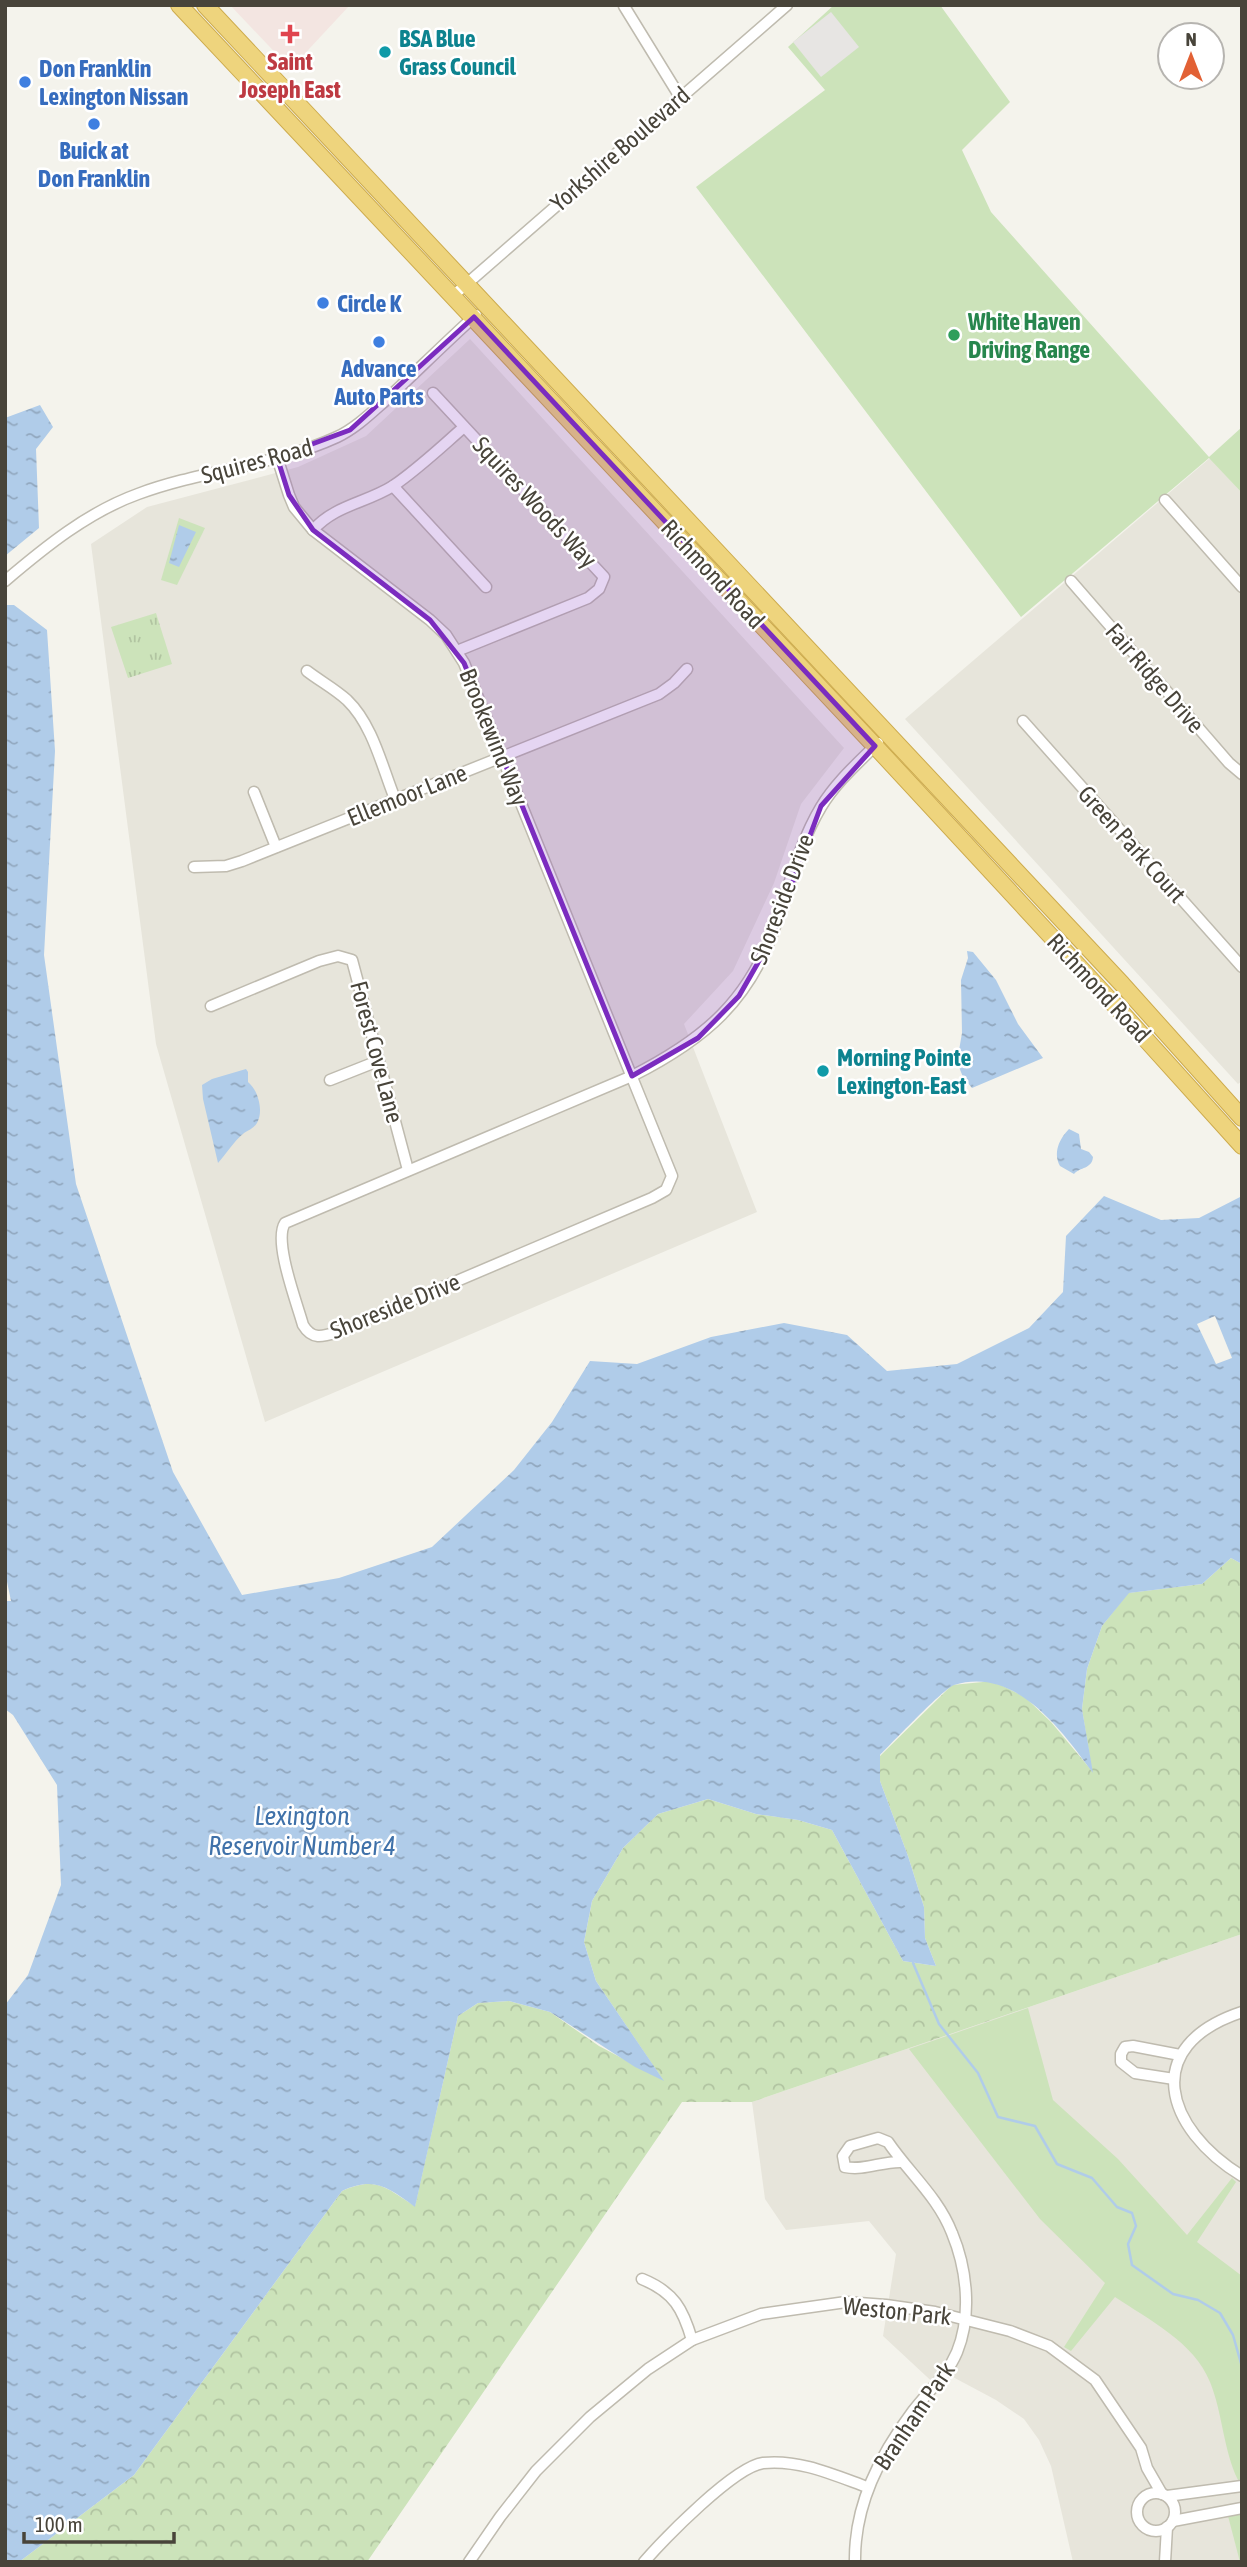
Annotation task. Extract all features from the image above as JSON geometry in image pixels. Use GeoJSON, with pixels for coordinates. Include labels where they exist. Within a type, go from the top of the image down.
{"type":"FeatureCollection","features":[{"type":"Feature","properties":{"kind":"highway","name":"Richmond Road"},"geometry":{"type":"LineString","coordinates":[[180,5],[459,289]]}},
{"type":"Feature","properties":{"kind":"highway","name":"Richmond Road"},"geometry":{"type":"LineString","coordinates":[[205,5],[459,289],[1242,1146]]}},
{"type":"Feature","properties":{"kind":"highway","name":"Richmond Road"},"geometry":{"type":"LineString","coordinates":[[480,312],[887,733],[1240,1113]]}},
{"type":"Feature","properties":{"kind":"street","name":"Yorkshire Boulevard"},"geometry":{"type":"LineString","coordinates":[[459,289],[787,5]]}},
{"type":"Feature","properties":{"kind":"street"},"geometry":{"type":"LineString","coordinates":[[624,6],[680,97]]}},
{"type":"Feature","properties":{"kind":"street","name":"Squires Road"},"geometry":{"type":"LineString","coordinates":[[5,581],[60,538],[122,500],[162,486],[277,457],[350,430],[416,373],[480,312]]}},
{"type":"Feature","properties":{"kind":"street","name":"Squires Woods Way"},"geometry":{"type":"LineString","coordinates":[[433,393],[604,577],[599,590],[580,601],[457,651]]}},
{"type":"Feature","properties":{"kind":"street","name":"Squires Woods Way"},"geometry":{"type":"LineString","coordinates":[[313,530],[335,511],[393,486],[464,427]]}},
{"type":"Feature","properties":{"kind":"street","name":"Brookewind Way"},"geometry":{"type":"LineString","coordinates":[[277,457],[294,507],[313,530],[430,620],[446,635],[457,651],[473,682],[632,1076]]}},
{"type":"Feature","properties":{"kind":"street"},"geometry":{"type":"LineString","coordinates":[[393,486],[486,587]]}},
{"type":"Feature","properties":{"kind":"street"},"geometry":{"type":"LineString","coordinates":[[1166,500],[1242,587]]}},
{"type":"Feature","properties":{"kind":"street","name":"Fair Ridge Drive"},"geometry":{"type":"LineString","coordinates":[[1071,581],[1229,763],[1242,774]]}},
{"type":"Feature","properties":{"kind":"street","name":"Ellemoor Lane"},"geometry":{"type":"LineString","coordinates":[[194,867],[226,866],[659,694],[674,683],[687,668]]}},
{"type":"Feature","properties":{"kind":"street"},"geometry":{"type":"LineString","coordinates":[[307,671],[341,696],[356,711],[372,741],[395,799]]}},
{"type":"Feature","properties":{"kind":"street","name":"Green Park Court"},"geometry":{"type":"LineString","coordinates":[[1023,721],[1242,967]]}},
{"type":"Feature","properties":{"kind":"street","name":"Shoreside Drive"},"geometry":{"type":"LineString","coordinates":[[632,1076],[672,1176],[670,1185],[662,1193],[337,1332],[323,1336],[309,1334],[303,1325],[282,1247],[282,1226],[288,1220],[632,1076],[672,1056],[698,1038],[739,996],[759,965],[771,940],[804,842],[821,806],[843,778],[887,733]]}},
{"type":"Feature","properties":{"kind":"street"},"geometry":{"type":"LineString","coordinates":[[254,792],[276,847]]}},
{"type":"Feature","properties":{"kind":"street","name":"Forest Cove Lane"},"geometry":{"type":"LineString","coordinates":[[211,1006],[319,961],[338,956],[349,957],[408,1170]]}},
{"type":"Feature","properties":{"kind":"street"},"geometry":{"type":"LineString","coordinates":[[330,1080],[378,1061]]}},
{"type":"Feature","properties":{"kind":"street"},"geometry":{"type":"LineString","coordinates":[[1226,1127],[1240,1113]]}},
{"type":"Feature","properties":{"kind":"street"},"geometry":{"type":"LineString","coordinates":[[1242,2012],[1192,2038],[1180,2055],[1174,2079],[1178,2110],[1185,2123],[1205,2146],[1242,2176]]}},
{"type":"Feature","properties":{"kind":"street"},"geometry":{"type":"LineString","coordinates":[[1174,2079],[1135,2073],[1121,2062],[1121,2054],[1125,2047],[1133,2046],[1180,2055]]}},
{"type":"Feature","properties":{"kind":"street","name":"Branham Park"},"geometry":{"type":"LineString","coordinates":[[855,2562],[857,2529],[867,2487],[914,2409],[941,2381],[957,2351],[964,2319],[966,2276],[952,2232],[936,2201],[888,2142],[878,2138],[850,2146],[843,2156],[845,2167],[859,2170],[883,2163],[902,2162]]}},
{"type":"Feature","properties":{"kind":"street"},"geometry":{"type":"LineString","coordinates":[[642,2279],[659,2286],[681,2308],[692,2340]]}},
{"type":"Feature","properties":{"kind":"street","name":"Weston Park"},"geometry":{"type":"LineString","coordinates":[[469,2562],[536,2471],[600,2409],[648,2368],[692,2340],[761,2315],[846,2302],[898,2306],[1010,2331],[1049,2346],[1095,2381],[1136,2438],[1147,2468],[1175,2510],[1165,2559]]}},
{"type":"Feature","properties":{"kind":"street"},"geometry":{"type":"LineString","coordinates":[[644,2562],[736,2475],[761,2463],[792,2463],[867,2487]]}},
{"type":"Feature","properties":{"kind":"street","name":"Weston Park"},"geometry":{"type":"LineString","coordinates":[[1147,2468],[1144,2497],[1138,2507],[1138,2518],[1144,2527],[1150,2530],[1165,2559]]}},
{"type":"Feature","properties":{"kind":"street"},"geometry":{"type":"LineString","coordinates":[[1144,2497],[1156,2493],[1165,2495],[1242,2486]]}},
{"type":"Feature","properties":{"kind":"street"},"geometry":{"type":"LineString","coordinates":[[1150,2530],[1162,2530],[1170,2524],[1242,2508]]}},
{"type":"Feature","properties":{"kind":"highlighted area"},"geometry":{"type":"Polygon","coordinates":[[[474,317],[875,746],[821,806],[771,940],[739,996],[698,1038],[632,1076],[464,663],[430,620],[313,530],[289,495],[277,457],[350,430],[474,317]]]}},
{"type":"Feature","properties":{"kind":"shaded area","name":"Saint Joseph East"},"geometry":{"type":"Polygon","coordinates":[[[230,5],[350,5],[296,63],[285,63],[230,5]]]}},
{"type":"Feature","properties":{"kind":"shaded area"},"geometry":{"type":"Polygon","coordinates":[[[831,12],[859,47],[821,77],[793,42],[831,12]]]}},
{"type":"Feature","properties":{"kind":"shaded area"},"geometry":{"type":"Polygon","coordinates":[[[470,339],[844,748],[801,804],[774,883],[733,971],[684,1024],[757,1212],[265,1422],[156,1044],[91,544],[147,507],[298,467],[366,436],[470,339]]]}},
{"type":"Feature","properties":{"kind":"shaded area"},"geometry":{"type":"Polygon","coordinates":[[[1210,458],[1242,493],[1242,1081],[1238,1084],[905,719],[1210,458]]]}},
{"type":"Feature","properties":{"kind":"shaded area"},"geometry":{"type":"Polygon","coordinates":[[[1242,1934],[1242,2562],[1073,2562],[1051,2466],[1039,2440],[1024,2419],[996,2400],[951,2376],[940,2389],[883,2336],[896,2254],[869,2221],[786,2230],[765,2199],[752,2102],[1242,1934]]]}},
{"type":"Feature","properties":{"kind":"green space","name":"White Haven Driving Range"},"geometry":{"type":"Polygon","coordinates":[[[834,5],[940,5],[1010,102],[962,150],[991,212],[1209,457],[1242,427],[1242,493],[1209,458],[1021,617],[696,187],[825,90],[788,47],[834,5]]]}},
{"type":"Feature","properties":{"kind":"green space"},"geometry":{"type":"Polygon","coordinates":[[[179,518],[205,528],[177,585],[161,580],[179,518]]]}},
{"type":"Feature","properties":{"kind":"green space"},"geometry":{"type":"Polygon","coordinates":[[[156,613],[172,664],[128,678],[111,627],[156,613]]]}},
{"type":"Feature","properties":{"kind":"green space"},"geometry":{"type":"Polygon","coordinates":[[[1231,1558],[1242,1564],[1242,1934],[752,2102],[682,2102],[367,2562],[19,2562],[134,2475],[342,2191],[354,2186],[373,2184],[389,2190],[415,2206],[458,2016],[478,2003],[509,2001],[550,2012],[599,2046],[663,2080],[596,1981],[584,1942],[592,1901],[623,1848],[658,1814],[708,1799],[756,1814],[798,1820],[832,1830],[903,1961],[936,1966],[925,1938],[924,1907],[880,1781],[880,1756],[952,1685],[993,1681],[1025,1697],[1051,1722],[1092,1771],[1082,1709],[1087,1669],[1102,1626],[1128,1593],[1202,1584],[1231,1558]]]}},
{"type":"Feature","properties":{"kind":"green space"},"geometry":{"type":"Polygon","coordinates":[[[1028,2008],[1053,2100],[1118,2159],[1187,2235],[1232,2178],[1236,2182],[1197,2242],[1242,2276],[1242,2479],[1238,2480],[1233,2468],[1218,2406],[1203,2368],[1182,2344],[1156,2323],[1115,2297],[1071,2351],[1064,2347],[1105,2283],[1040,2219],[909,2049],[1028,2008]]]}},
{"type":"Feature","properties":{"kind":"green space"},"geometry":{"type":"Polygon","coordinates":[[[1242,2513],[1242,2562],[1240,2562],[1228,2516],[1242,2513]]]}},
{"type":"Feature","properties":{"kind":"water"},"geometry":{"type":"Polygon","coordinates":[[[40,405],[53,427],[36,449],[39,528],[5,556],[5,418],[40,405]]]}},
{"type":"Feature","properties":{"kind":"water"},"geometry":{"type":"Polygon","coordinates":[[[179,525],[196,532],[179,567],[169,563],[179,525]]]}},
{"type":"Feature","properties":{"kind":"water","name":"Lexington Reservoir Number 4"},"geometry":{"type":"Polygon","coordinates":[[[5,605],[14,605],[47,630],[55,751],[44,955],[76,1184],[173,1472],[242,1595],[339,1578],[432,1547],[514,1470],[552,1422],[590,1361],[637,1364],[711,1337],[784,1323],[847,1335],[887,1371],[957,1364],[1029,1328],[1063,1292],[1066,1236],[1104,1196],[1161,1220],[1199,1218],[1242,1196],[1242,1564],[1231,1558],[1202,1584],[1129,1593],[1102,1626],[1087,1669],[1082,1709],[1093,1773],[1066,1738],[1034,1705],[997,1685],[976,1682],[948,1688],[880,1755],[880,1781],[924,1907],[925,1938],[936,1966],[903,1961],[832,1830],[798,1820],[756,1814],[708,1799],[658,1814],[623,1848],[592,1901],[584,1942],[596,1981],[664,2081],[635,2067],[550,2012],[509,2001],[478,2003],[458,2016],[415,2207],[388,2189],[372,2184],[342,2191],[134,2475],[19,2562],[5,2562],[5,2005],[28,1975],[61,1885],[57,1785],[13,1715],[5,1709],[5,1601],[11,1601],[5,1572],[5,605]]]}},
{"type":"Feature","properties":{"kind":"water"},"geometry":{"type":"Polygon","coordinates":[[[967,951],[973,952],[996,980],[1018,1024],[1043,1058],[972,1088],[963,1077],[957,1062],[962,1033],[961,980],[968,958],[967,951]]]}},
{"type":"Feature","properties":{"kind":"water"},"geometry":{"type":"Polygon","coordinates":[[[246,1069],[248,1082],[259,1101],[259,1118],[256,1125],[240,1136],[218,1163],[202,1085],[212,1079],[246,1069]]]}},
{"type":"Feature","properties":{"kind":"water"},"geometry":{"type":"Polygon","coordinates":[[[1069,1129],[1079,1134],[1081,1149],[1093,1157],[1088,1166],[1074,1174],[1060,1166],[1057,1156],[1062,1137],[1069,1129]]]}},
{"type":"Feature","properties":{"kind":"pier"},"geometry":{"type":"Polygon","coordinates":[[[1215,1316],[1232,1358],[1216,1364],[1197,1324],[1215,1316]]]}},
{"type":"Feature","properties":{"kind":"waterway"},"geometry":{"type":"LineString","coordinates":[[913,1963],[939,2024],[978,2073],[998,2117],[1035,2126],[1057,2164],[1092,2178],[1117,2207],[1132,2213],[1136,2226],[1128,2244],[1132,2265],[1173,2294],[1198,2300],[1220,2313],[1233,2335],[1242,2367]]}},
{"type":"Feature","properties":{"kind":"place","name":"Saint Joseph East"},"geometry":{"type":"Point","coordinates":[290,34]}},
{"type":"Feature","properties":{"kind":"place","name":"BSA Blue Grass Council"},"geometry":{"type":"Point","coordinates":[385,52]}},
{"type":"Feature","properties":{"kind":"place","name":"Don Franklin Lexington Nissan"},"geometry":{"type":"Point","coordinates":[25,82]}},
{"type":"Feature","properties":{"kind":"place","name":"Buick at Don Franklin"},"geometry":{"type":"Point","coordinates":[94,124]}},
{"type":"Feature","properties":{"kind":"place","name":"Circle K"},"geometry":{"type":"Point","coordinates":[323,303]}},
{"type":"Feature","properties":{"kind":"place","name":"White Haven Driving Range"},"geometry":{"type":"Point","coordinates":[954,335]}},
{"type":"Feature","properties":{"kind":"place","name":"Advance Auto Parts"},"geometry":{"type":"Point","coordinates":[379,342]}},
{"type":"Feature","properties":{"kind":"place","name":"Morning Pointe Lexington-East"},"geometry":{"type":"Point","coordinates":[823,1071]}}]}
